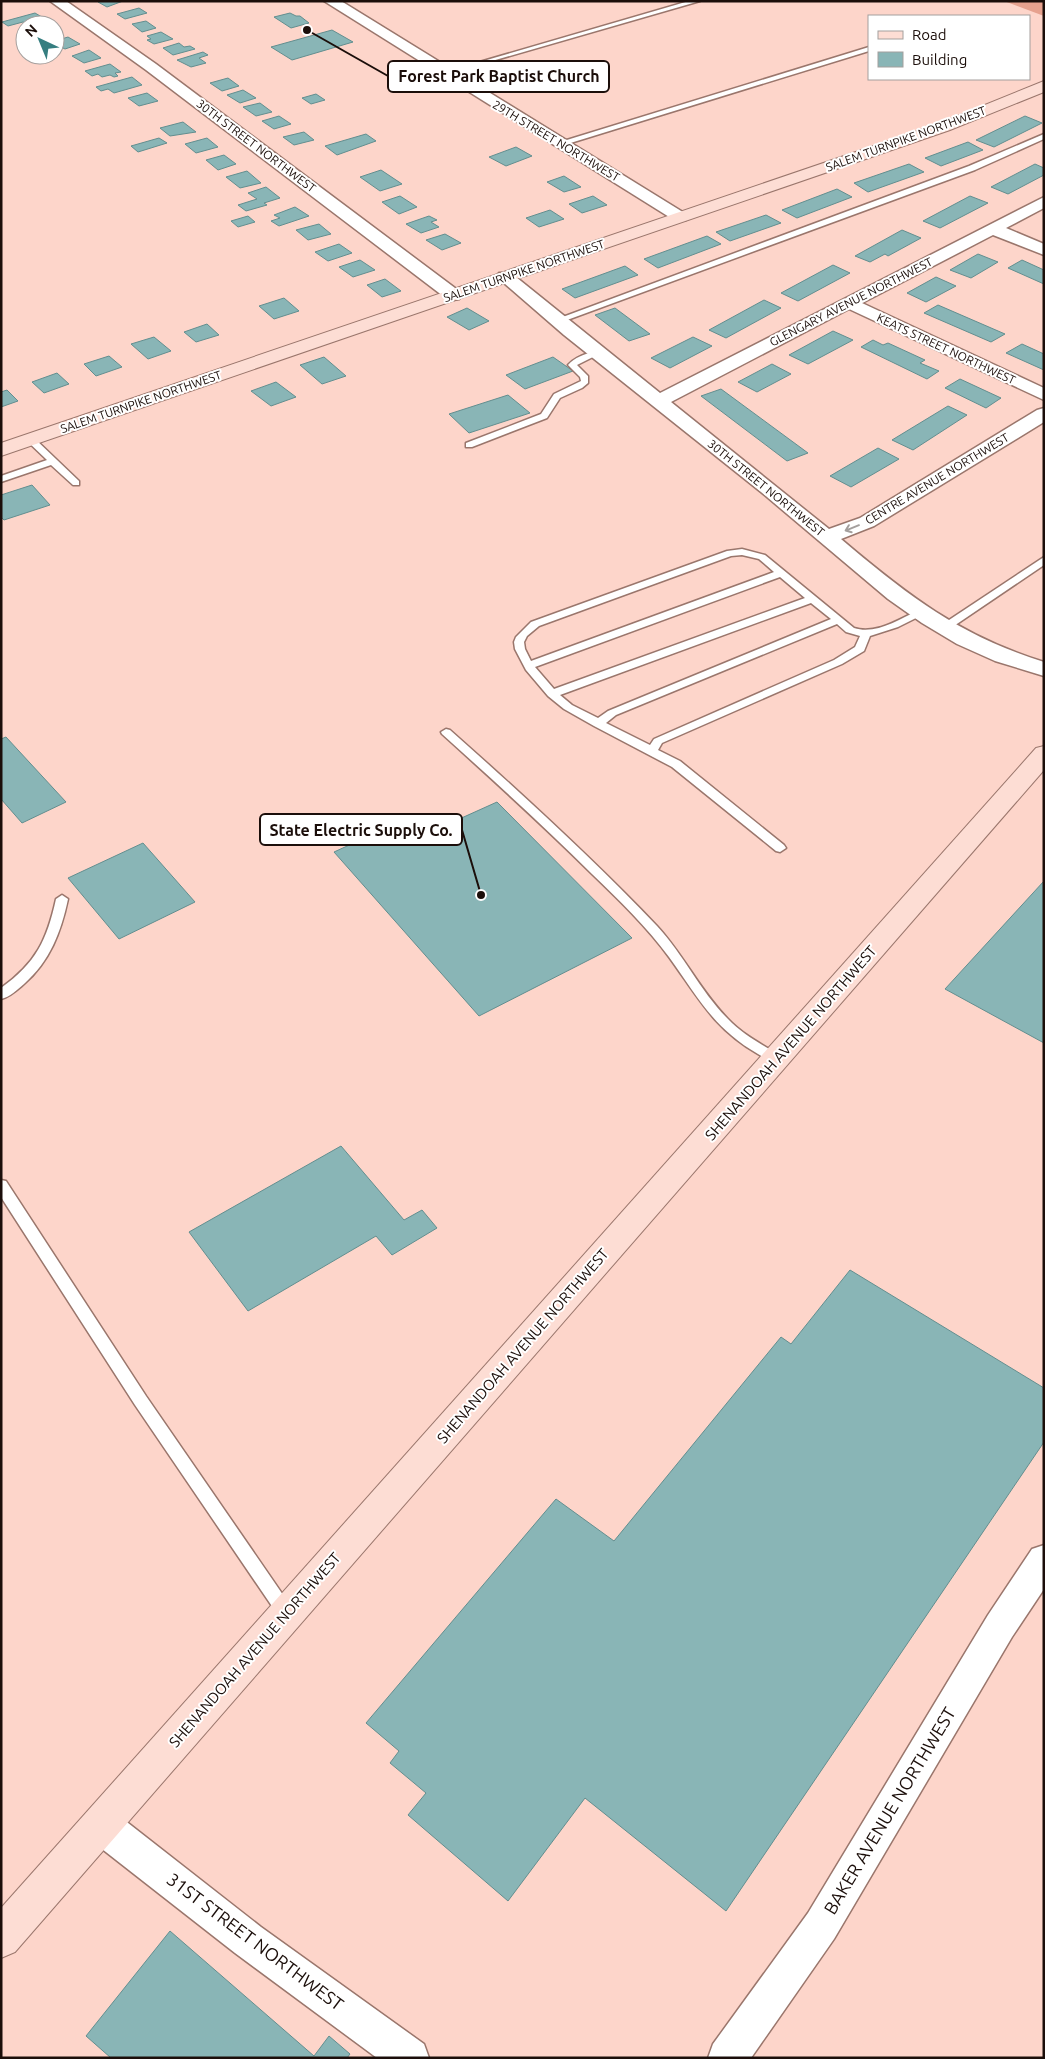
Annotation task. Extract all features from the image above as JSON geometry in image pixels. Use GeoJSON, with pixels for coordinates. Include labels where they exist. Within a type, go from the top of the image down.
{"type":"FeatureCollection","features":[{"type":"Feature","properties":{"kind":"street","name":"30TH STREET NORTHWEST"},"geometry":{"type":"LineString","coordinates":[[57,1],[152,67],[453,295]]}},
{"type":"Feature","properties":{"kind":"street","name":"29TH STREET NORTHWEST"},"geometry":{"type":"LineString","coordinates":[[331,1],[680,217]]}},
{"type":"Feature","properties":{"kind":"street","name":"SALEM TURNPIKE NORTHWEST"},"geometry":{"type":"LineString","coordinates":[[1,450],[944,127],[1044,86]]}},
{"type":"Feature","properties":{"kind":"street","name":"GLENGARY AVENUE NORTHWEST"},"geometry":{"type":"LineString","coordinates":[[658,401],[1044,202]]}},
{"type":"Feature","properties":{"kind":"street"},"geometry":{"type":"LineString","coordinates":[[993,229],[1044,250]]}},
{"type":"Feature","properties":{"kind":"street","name":"30TH STREET NORTHWEST"},"geometry":{"type":"LineString","coordinates":[[505,278],[596,353],[770,488],[888,591],[944,628],[989,652],[1044,669]]}},
{"type":"Feature","properties":{"kind":"street","name":"KEATS STREET NORTHWEST"},"geometry":{"type":"LineString","coordinates":[[848,303],[1044,395]]}},
{"type":"Feature","properties":{"kind":"street","name":"CENTRE AVENUE NORTHWEST"},"geometry":{"type":"LineString","coordinates":[[826,537],[867,522],[1044,414]]}},
{"type":"Feature","properties":{"kind":"street","name":"SHENANDOAH AVENUE NORTHWEST"},"geometry":{"type":"LineString","coordinates":[[6,1922],[101,1825],[778,1059],[1044,754]]}},
{"type":"Feature","properties":{"kind":"street","name":"BAKER AVENUE NORTHWEST"},"geometry":{"type":"LineString","coordinates":[[727,2058],[821,1926],[1000,1626],[1044,1560]]}},
{"type":"Feature","properties":{"kind":"street","name":"31ST STREET NORTHWEST"},"geometry":{"type":"LineString","coordinates":[[101,1825],[248,1940],[410,2058]]}},
{"type":"Feature","properties":{"kind":"lane"},"geometry":{"type":"LineString","coordinates":[[445,73],[697,1]]}},
{"type":"Feature","properties":{"kind":"lane"},"geometry":{"type":"LineString","coordinates":[[561,143],[868,49]]}},
{"type":"Feature","properties":{"kind":"lane"},"geometry":{"type":"LineString","coordinates":[[556,321],[972,168],[1044,136]]}},
{"type":"Feature","properties":{"kind":"lane"},"geometry":{"type":"LineString","coordinates":[[468,445],[544,416],[550,410],[553,399],[560,394],[581,386],[585,381],[584,376],[572,365],[577,360],[596,353]]}},
{"type":"Feature","properties":{"kind":"lane"},"geometry":{"type":"LineString","coordinates":[[31,440],[76,484]]}},
{"type":"Feature","properties":{"kind":"lane"},"geometry":{"type":"LineString","coordinates":[[1,479],[53,461]]}},
{"type":"Feature","properties":{"kind":"lane"},"geometry":{"type":"LineString","coordinates":[[780,848],[676,764],[568,707],[552,694],[520,653],[519,641],[534,624],[730,553],[742,552],[762,557],[850,630],[865,635],[921,613]]}},
{"type":"Feature","properties":{"kind":"lane"},"geometry":{"type":"LineString","coordinates":[[944,628],[1044,560]]}},
{"type":"Feature","properties":{"kind":"lane"},"geometry":{"type":"LineString","coordinates":[[530,665],[781,573]]}},
{"type":"Feature","properties":{"kind":"lane"},"geometry":{"type":"LineString","coordinates":[[552,694],[812,599]]}},
{"type":"Feature","properties":{"kind":"lane"},"geometry":{"type":"LineString","coordinates":[[598,724],[612,713],[838,620]]}},
{"type":"Feature","properties":{"kind":"lane"},"geometry":{"type":"LineString","coordinates":[[652,750],[658,741],[838,662],[860,649],[865,635]]}},
{"type":"Feature","properties":{"kind":"lane"},"geometry":{"type":"LineString","coordinates":[[446,732],[545,820],[657,934],[678,959],[706,1002],[724,1024],[749,1043],[778,1059]]}},
{"type":"Feature","properties":{"kind":"lane"},"geometry":{"type":"LineString","coordinates":[[1,995],[17,984],[36,965],[50,944],[56,928],[62,899]]}},
{"type":"Feature","properties":{"kind":"lane"},"geometry":{"type":"LineString","coordinates":[[1,1186],[217,1516],[287,1615]]}},
{"type":"Feature","properties":{"kind":"shaded area"},"geometry":{"type":"Polygon","coordinates":[[[1004,1],[1044,1],[1044,16],[1004,1]]]}},
{"type":"Feature","properties":{"kind":"building"},"geometry":{"type":"Polygon","coordinates":[[[99,1],[123,1],[107,7],[98,2],[99,1]]]}},
{"type":"Feature","properties":{"kind":"building"},"geometry":{"type":"Polygon","coordinates":[[[139,8],[147,13],[125,19],[117,14],[139,8]]]}},
{"type":"Feature","properties":{"kind":"building"},"geometry":{"type":"Polygon","coordinates":[[[290,13],[300,16],[309,23],[291,28],[274,17],[290,13]]]}},
{"type":"Feature","properties":{"kind":"building"},"geometry":{"type":"Polygon","coordinates":[[[15,18],[15,24],[8,26],[2,22],[15,18]]]}},
{"type":"Feature","properties":{"kind":"building"},"geometry":{"type":"Polygon","coordinates":[[[146,21],[156,28],[142,32],[132,24],[146,21]]]}},
{"type":"Feature","properties":{"kind":"building"},"geometry":{"type":"Polygon","coordinates":[[[332,30],[353,42],[292,60],[271,47],[332,30]]]}},
{"type":"Feature","properties":{"kind":"building"},"geometry":{"type":"Polygon","coordinates":[[[161,32],[173,39],[154,44],[147,40],[151,39],[147,36],[161,32]]]}},
{"type":"Feature","properties":{"kind":"building"},"geometry":{"type":"Polygon","coordinates":[[[68,37],[80,44],[65,49],[65,38],[68,37]]]}},
{"type":"Feature","properties":{"kind":"building"},"geometry":{"type":"Polygon","coordinates":[[[179,43],[184,47],[190,46],[195,49],[173,55],[163,48],[179,43]]]}},
{"type":"Feature","properties":{"kind":"building"},"geometry":{"type":"Polygon","coordinates":[[[89,50],[101,58],[84,63],[72,56],[89,50]]]}},
{"type":"Feature","properties":{"kind":"building"},"geometry":{"type":"Polygon","coordinates":[[[203,52],[208,55],[199,58],[206,63],[191,67],[177,60],[203,52]]]}},
{"type":"Feature","properties":{"kind":"building"},"geometry":{"type":"Polygon","coordinates":[[[110,64],[121,72],[115,73],[118,76],[102,77],[98,74],[92,76],[85,71],[110,64]]]}},
{"type":"Feature","properties":{"kind":"building"},"geometry":{"type":"Polygon","coordinates":[[[132,77],[142,85],[114,93],[108,89],[101,91],[96,87],[132,77]]]}},
{"type":"Feature","properties":{"kind":"building"},"geometry":{"type":"Polygon","coordinates":[[[228,78],[239,86],[222,91],[210,83],[228,78]]]}},
{"type":"Feature","properties":{"kind":"building"},"geometry":{"type":"Polygon","coordinates":[[[243,90],[256,98],[240,103],[227,95],[243,90]]]}},
{"type":"Feature","properties":{"kind":"building"},"geometry":{"type":"Polygon","coordinates":[[[147,93],[158,101],[139,106],[128,98],[147,93]]]}},
{"type":"Feature","properties":{"kind":"building"},"geometry":{"type":"Polygon","coordinates":[[[316,94],[325,100],[311,104],[302,98],[316,94]]]}},
{"type":"Feature","properties":{"kind":"building"},"geometry":{"type":"Polygon","coordinates":[[[260,103],[272,112],[256,116],[243,107],[260,103]]]}},
{"type":"Feature","properties":{"kind":"building"},"geometry":{"type":"Polygon","coordinates":[[[279,116],[291,124],[274,129],[262,121],[279,116]]]}},
{"type":"Feature","properties":{"kind":"building"},"geometry":{"type":"Polygon","coordinates":[[[1025,116],[1042,123],[994,147],[976,140],[1025,116]]]}},
{"type":"Feature","properties":{"kind":"building"},"geometry":{"type":"Polygon","coordinates":[[[183,122],[196,132],[170,136],[160,128],[183,122]]]}},
{"type":"Feature","properties":{"kind":"building"},"geometry":{"type":"Polygon","coordinates":[[[304,132],[314,140],[294,145],[283,137],[304,132]]]}},
{"type":"Feature","properties":{"kind":"building"},"geometry":{"type":"Polygon","coordinates":[[[366,134],[376,141],[337,155],[325,146],[366,134]]]}},
{"type":"Feature","properties":{"kind":"building"},"geometry":{"type":"Polygon","coordinates":[[[159,138],[167,143],[138,152],[131,146],[159,138]]]}},
{"type":"Feature","properties":{"kind":"building"},"geometry":{"type":"Polygon","coordinates":[[[207,138],[218,147],[196,153],[185,144],[207,138]]]}},
{"type":"Feature","properties":{"kind":"building"},"geometry":{"type":"Polygon","coordinates":[[[968,142],[983,150],[941,166],[925,158],[968,142]]]}},
{"type":"Feature","properties":{"kind":"building"},"geometry":{"type":"Polygon","coordinates":[[[516,147],[532,156],[506,166],[489,157],[516,147]]]}},
{"type":"Feature","properties":{"kind":"building"},"geometry":{"type":"Polygon","coordinates":[[[224,155],[236,164],[218,170],[206,160],[224,155]]]}},
{"type":"Feature","properties":{"kind":"building"},"geometry":{"type":"Polygon","coordinates":[[[909,164],[924,172],[868,192],[854,183],[909,164]]]}},
{"type":"Feature","properties":{"kind":"building"},"geometry":{"type":"Polygon","coordinates":[[[1035,164],[1044,168],[1044,175],[1008,194],[991,187],[1035,164]]]}},
{"type":"Feature","properties":{"kind":"building"},"geometry":{"type":"Polygon","coordinates":[[[381,170],[402,184],[380,191],[360,177],[381,170]]]}},
{"type":"Feature","properties":{"kind":"building"},"geometry":{"type":"Polygon","coordinates":[[[247,171],[261,183],[240,188],[226,177],[247,171]]]}},
{"type":"Feature","properties":{"kind":"building"},"geometry":{"type":"Polygon","coordinates":[[[564,176],[581,187],[564,192],[547,182],[564,176]]]}},
{"type":"Feature","properties":{"kind":"building"},"geometry":{"type":"Polygon","coordinates":[[[266,187],[280,198],[264,203],[267,205],[246,211],[238,205],[257,199],[248,193],[266,187]]]}},
{"type":"Feature","properties":{"kind":"building"},"geometry":{"type":"Polygon","coordinates":[[[837,189],[852,197],[797,218],[782,210],[837,189]]]}},
{"type":"Feature","properties":{"kind":"building"},"geometry":{"type":"Polygon","coordinates":[[[400,196],[417,207],[399,214],[382,202],[400,196]]]}},
{"type":"Feature","properties":{"kind":"building"},"geometry":{"type":"Polygon","coordinates":[[[593,196],[607,205],[582,213],[569,204],[593,196]]]}},
{"type":"Feature","properties":{"kind":"building"},"geometry":{"type":"Polygon","coordinates":[[[970,196],[988,203],[940,228],[923,221],[970,196]]]}},
{"type":"Feature","properties":{"kind":"building"},"geometry":{"type":"Polygon","coordinates":[[[295,207],[309,216],[279,226],[271,221],[280,218],[274,215],[295,207]]]}},
{"type":"Feature","properties":{"kind":"building"},"geometry":{"type":"Polygon","coordinates":[[[550,210],[564,219],[539,227],[526,218],[550,210]]]}},
{"type":"Feature","properties":{"kind":"building"},"geometry":{"type":"Polygon","coordinates":[[[766,215],[781,223],[730,241],[716,232],[766,215]]]}},
{"type":"Feature","properties":{"kind":"building"},"geometry":{"type":"Polygon","coordinates":[[[248,216],[255,222],[238,227],[231,221],[248,216]]]}},
{"type":"Feature","properties":{"kind":"building"},"geometry":{"type":"Polygon","coordinates":[[[429,216],[437,220],[431,222],[439,227],[421,233],[406,224],[429,216]]]}},
{"type":"Feature","properties":{"kind":"building"},"geometry":{"type":"Polygon","coordinates":[[[319,224],[331,234],[308,240],[296,230],[319,224]]]}},
{"type":"Feature","properties":{"kind":"building"},"geometry":{"type":"Polygon","coordinates":[[[902,230],[921,238],[888,256],[885,254],[870,262],[855,256],[902,230]]]}},
{"type":"Feature","properties":{"kind":"building"},"geometry":{"type":"Polygon","coordinates":[[[445,234],[461,243],[442,250],[426,240],[445,234]]]}},
{"type":"Feature","properties":{"kind":"building"},"geometry":{"type":"Polygon","coordinates":[[[707,236],[721,244],[658,268],[644,259],[707,236]]]}},
{"type":"Feature","properties":{"kind":"building"},"geometry":{"type":"Polygon","coordinates":[[[339,244],[352,253],[328,261],[315,252],[339,244]]]}},
{"type":"Feature","properties":{"kind":"building"},"geometry":{"type":"Polygon","coordinates":[[[978,254],[998,262],[971,278],[950,270],[978,254]]]}},
{"type":"Feature","properties":{"kind":"building"},"geometry":{"type":"Polygon","coordinates":[[[360,260],[375,270],[353,277],[339,267],[360,260]]]}},
{"type":"Feature","properties":{"kind":"building"},"geometry":{"type":"Polygon","coordinates":[[[1022,260],[1044,270],[1044,284],[1008,268],[1022,260]]]}},
{"type":"Feature","properties":{"kind":"building"},"geometry":{"type":"Polygon","coordinates":[[[833,265],[850,273],[798,301],[781,293],[833,265]]]}},
{"type":"Feature","properties":{"kind":"building"},"geometry":{"type":"Polygon","coordinates":[[[625,266],[638,275],[575,298],[562,289],[625,266]]]}},
{"type":"Feature","properties":{"kind":"building"},"geometry":{"type":"Polygon","coordinates":[[[936,277],[956,286],[926,302],[907,293],[936,277]]]}},
{"type":"Feature","properties":{"kind":"building"},"geometry":{"type":"Polygon","coordinates":[[[385,279],[401,291],[382,297],[367,285],[385,279]]]}},
{"type":"Feature","properties":{"kind":"building"},"geometry":{"type":"Polygon","coordinates":[[[284,298],[299,311],[274,319],[259,306],[284,298]]]}},
{"type":"Feature","properties":{"kind":"building"},"geometry":{"type":"Polygon","coordinates":[[[764,300],[781,308],[726,338],[709,330],[764,300]]]}},
{"type":"Feature","properties":{"kind":"building"},"geometry":{"type":"Polygon","coordinates":[[[938,305],[1005,334],[991,342],[924,313],[938,305]]]}},
{"type":"Feature","properties":{"kind":"building"},"geometry":{"type":"Polygon","coordinates":[[[467,308],[489,321],[469,330],[447,317],[467,308]]]}},
{"type":"Feature","properties":{"kind":"building"},"geometry":{"type":"Polygon","coordinates":[[[615,308],[650,334],[629,341],[595,315],[615,308]]]}},
{"type":"Feature","properties":{"kind":"building"},"geometry":{"type":"Polygon","coordinates":[[[207,324],[219,335],[196,342],[184,332],[207,324]]]}},
{"type":"Feature","properties":{"kind":"building"},"geometry":{"type":"Polygon","coordinates":[[[833,331],[853,340],[808,364],[789,355],[833,331]]]}},
{"type":"Feature","properties":{"kind":"building"},"geometry":{"type":"Polygon","coordinates":[[[154,337],[171,351],[148,359],[131,344],[154,337]]]}},
{"type":"Feature","properties":{"kind":"building"},"geometry":{"type":"Polygon","coordinates":[[[693,337],[712,346],[670,368],[651,358],[693,337]]]}},
{"type":"Feature","properties":{"kind":"building"},"geometry":{"type":"Polygon","coordinates":[[[873,340],[883,345],[888,343],[925,360],[920,363],[939,371],[927,379],[861,347],[873,340]]]}},
{"type":"Feature","properties":{"kind":"building"},"geometry":{"type":"Polygon","coordinates":[[[1022,344],[1044,354],[1044,370],[1006,353],[1022,344]]]}},
{"type":"Feature","properties":{"kind":"building"},"geometry":{"type":"Polygon","coordinates":[[[109,356],[122,367],[96,376],[84,364],[109,356]]]}},
{"type":"Feature","properties":{"kind":"building"},"geometry":{"type":"Polygon","coordinates":[[[324,357],[346,376],[322,384],[300,365],[324,357]]]}},
{"type":"Feature","properties":{"kind":"building"},"geometry":{"type":"Polygon","coordinates":[[[553,357],[573,371],[525,389],[506,375],[553,357]]]}},
{"type":"Feature","properties":{"kind":"building"},"geometry":{"type":"Polygon","coordinates":[[[772,364],[791,374],[757,392],[738,382],[772,364]]]}},
{"type":"Feature","properties":{"kind":"building"},"geometry":{"type":"Polygon","coordinates":[[[57,373],[69,384],[44,393],[32,382],[57,373]]]}},
{"type":"Feature","properties":{"kind":"building"},"geometry":{"type":"Polygon","coordinates":[[[960,379],[1001,398],[986,408],[945,388],[960,379]]]}},
{"type":"Feature","properties":{"kind":"building"},"geometry":{"type":"Polygon","coordinates":[[[276,382],[296,397],[271,406],[251,391],[276,382]]]}},
{"type":"Feature","properties":{"kind":"building"},"geometry":{"type":"Polygon","coordinates":[[[721,389],[808,453],[787,461],[701,396],[721,389]]]}},
{"type":"Feature","properties":{"kind":"building"},"geometry":{"type":"Polygon","coordinates":[[[7,390],[18,401],[1,407],[1,392],[7,390]]]}},
{"type":"Feature","properties":{"kind":"building"},"geometry":{"type":"Polygon","coordinates":[[[508,395],[530,413],[469,433],[449,414],[508,395]]]}},
{"type":"Feature","properties":{"kind":"building"},"geometry":{"type":"Polygon","coordinates":[[[948,406],[967,415],[913,450],[892,440],[948,406]]]}},
{"type":"Feature","properties":{"kind":"building"},"geometry":{"type":"Polygon","coordinates":[[[878,448],[899,459],[851,487],[830,476],[878,448]]]}},
{"type":"Feature","properties":{"kind":"building"},"geometry":{"type":"Polygon","coordinates":[[[32,485],[50,505],[4,520],[1,517],[1,495],[32,485]]]}},
{"type":"Feature","properties":{"kind":"building"},"geometry":{"type":"Polygon","coordinates":[[[6,737],[66,802],[22,823],[1,799],[1,739],[6,737]]]}},
{"type":"Feature","properties":{"kind":"building"},"geometry":{"type":"Polygon","coordinates":[[[497,802],[632,938],[479,1016],[334,852],[411,817],[426,834],[497,802]]]}},
{"type":"Feature","properties":{"kind":"building"},"geometry":{"type":"Polygon","coordinates":[[[143,843],[195,902],[119,939],[68,878],[143,843]]]}},
{"type":"Feature","properties":{"kind":"building"},"geometry":{"type":"Polygon","coordinates":[[[1044,881],[1044,1043],[945,989],[1044,881]]]}},
{"type":"Feature","properties":{"kind":"building"},"geometry":{"type":"Polygon","coordinates":[[[341,1146],[404,1220],[422,1210],[437,1228],[392,1255],[376,1236],[248,1311],[189,1232],[341,1146]]]}},
{"type":"Feature","properties":{"kind":"building"},"geometry":{"type":"Polygon","coordinates":[[[850,1270],[1044,1388],[1044,1442],[726,1911],[585,1798],[508,1901],[408,1815],[426,1793],[390,1763],[399,1751],[366,1723],[556,1499],[614,1541],[781,1337],[791,1344],[850,1270]]]}},
{"type":"Feature","properties":{"kind":"building"},"geometry":{"type":"Polygon","coordinates":[[[170,1931],[314,2056],[329,2036],[350,2054],[347,2058],[111,2058],[86,2036],[170,1931]]]}},
{"type":"Feature","properties":{"kind":"place","name":"Forest Park Baptist Church"},"geometry":{"type":"Point","coordinates":[307,30]}},
{"type":"Feature","properties":{"kind":"place","name":"State Electric Supply Co."},"geometry":{"type":"Point","coordinates":[481,895]}}]}
